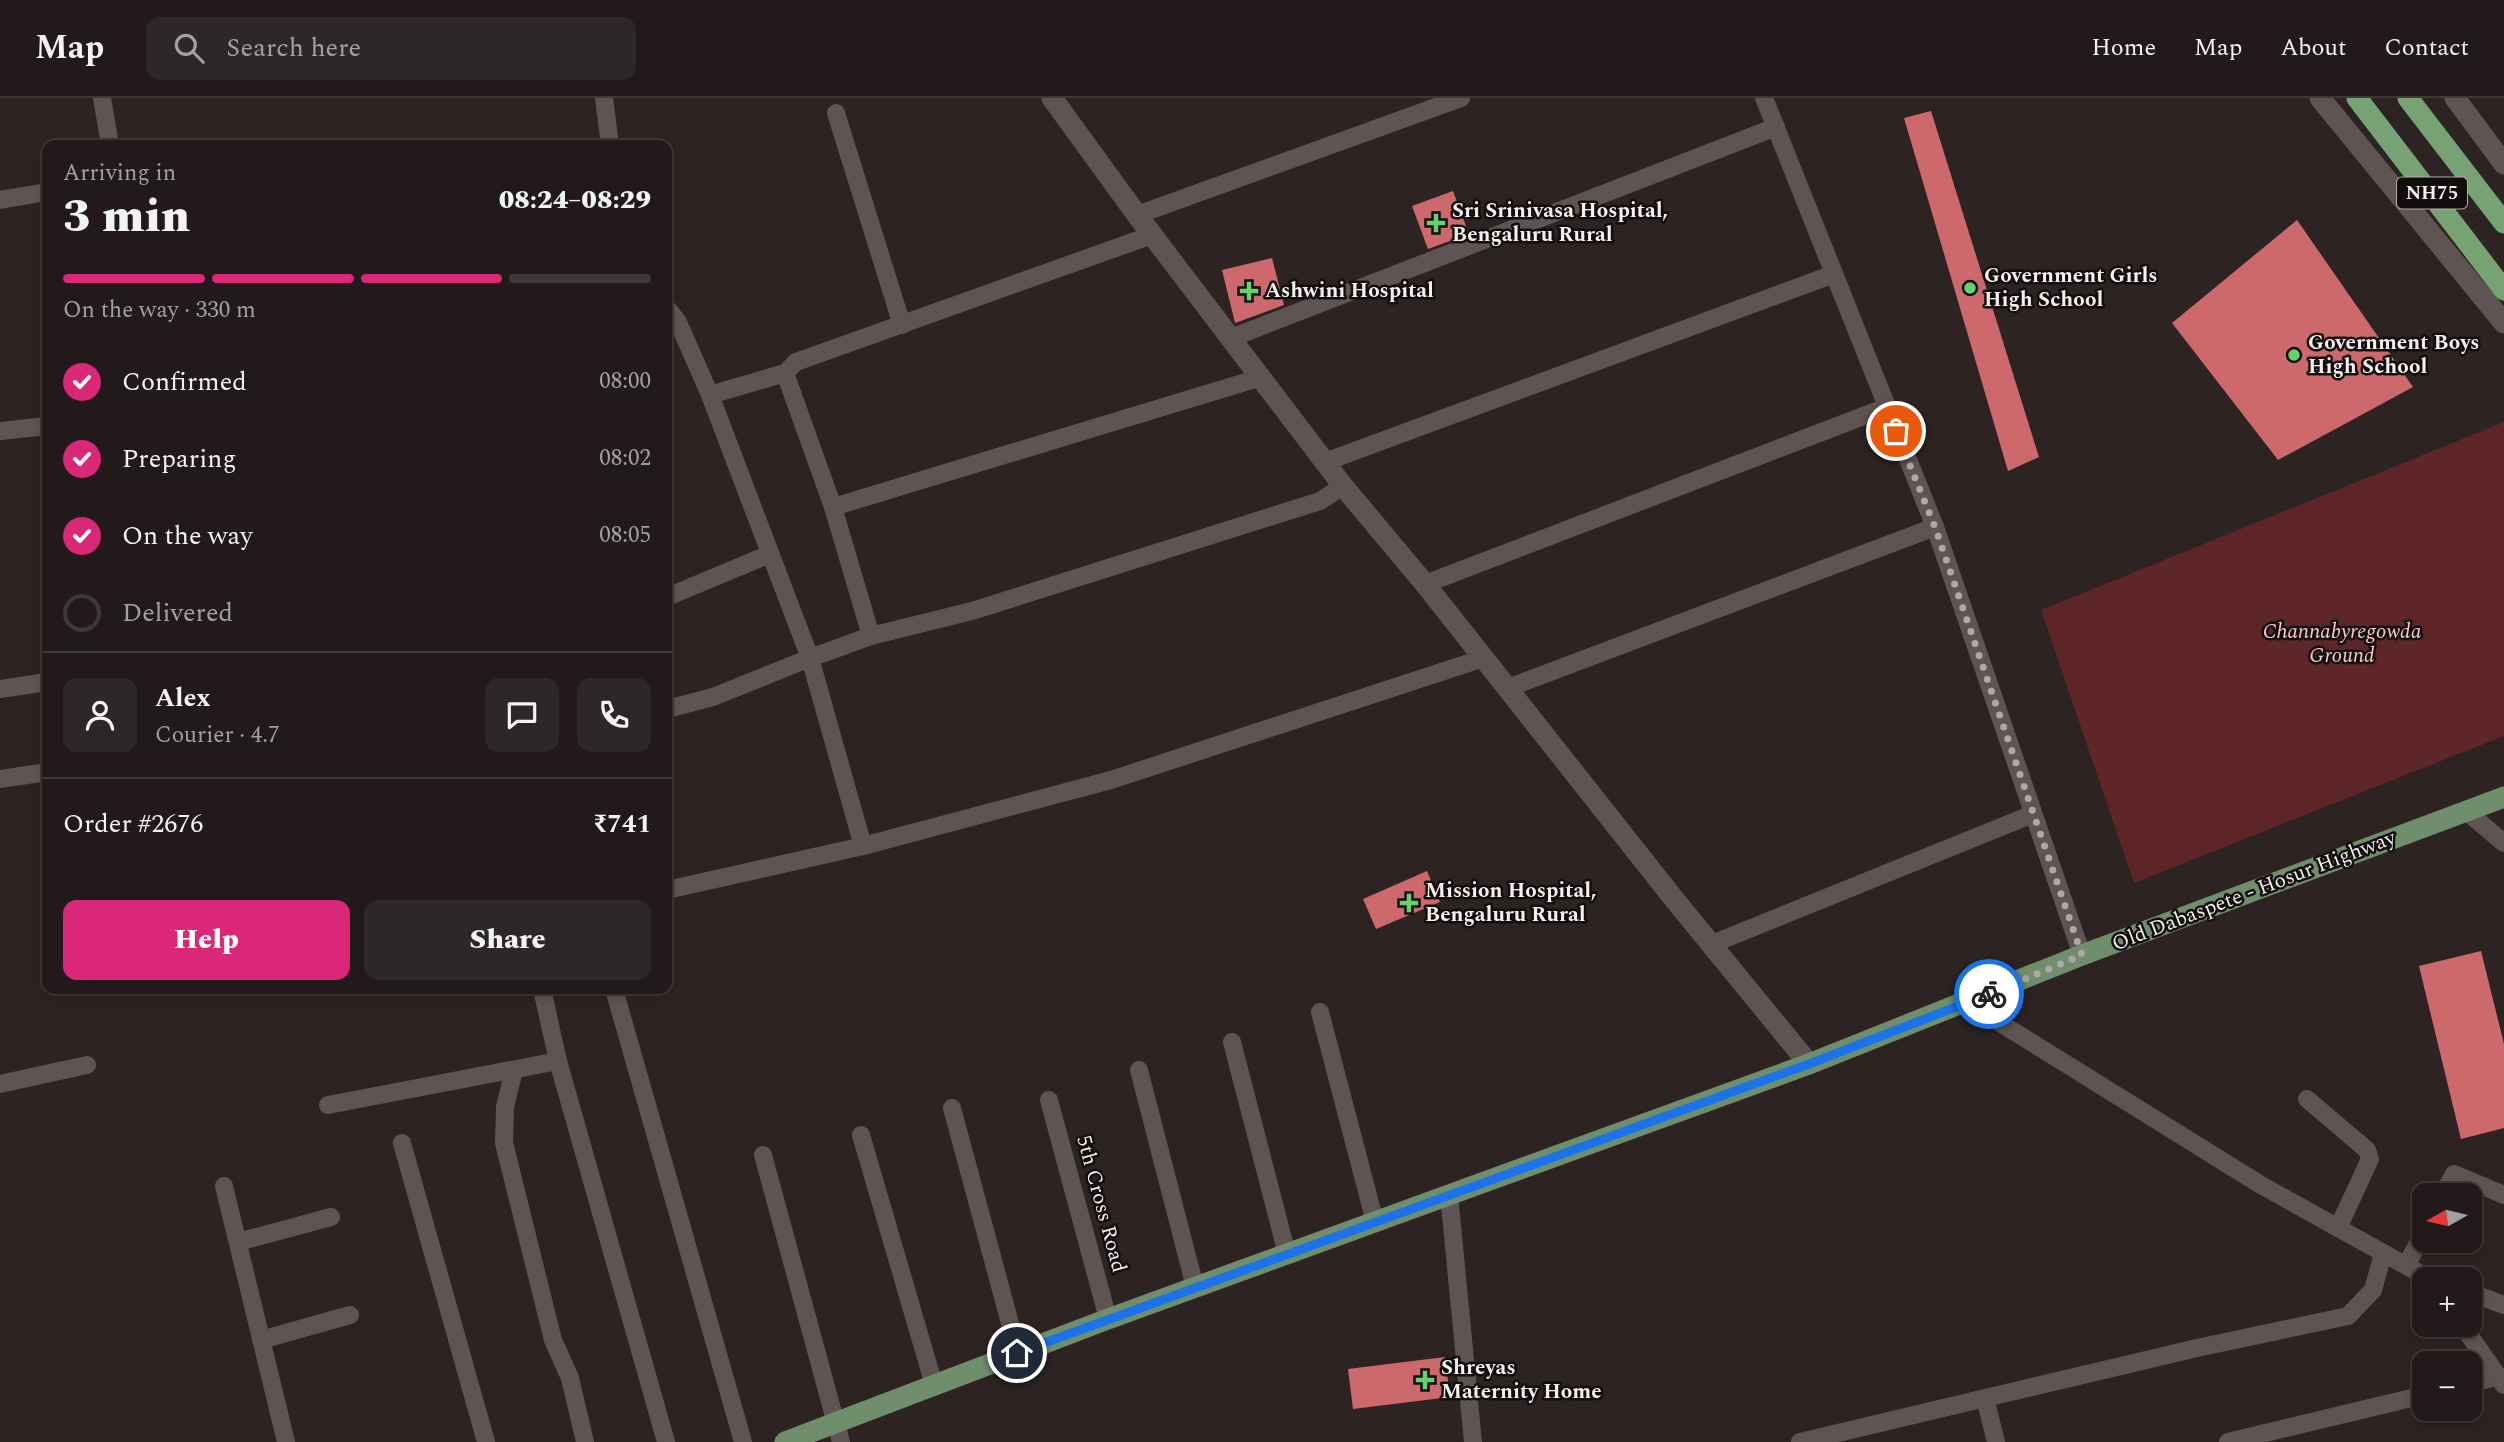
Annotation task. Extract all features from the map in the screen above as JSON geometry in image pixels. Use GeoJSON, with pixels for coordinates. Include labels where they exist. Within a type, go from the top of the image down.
{"type":"FeatureCollection","features":[{"type":"Feature","properties":{"kind":"highway","name":"NH75"},"geometry":{"type":"LineString","coordinates":[[2357,98],[2504,290]]}},
{"type":"Feature","properties":{"kind":"highway","name":"NH75"},"geometry":{"type":"LineString","coordinates":[[2407,98],[2504,223]]}},
{"type":"Feature","properties":{"kind":"main road","name":"Old Dabaspete - Hosur Highway"},"geometry":{"type":"LineString","coordinates":[[785,1442],[839,1433],[934,1385],[1017,1353],[1809,1064],[1968,1003],[2082,955],[2504,797]]}},
{"type":"Feature","properties":{"kind":"street"},"geometry":{"type":"LineString","coordinates":[[102,98],[109,140]]}},
{"type":"Feature","properties":{"kind":"street"},"geometry":{"type":"LineString","coordinates":[[604,98],[609,140]]}},
{"type":"Feature","properties":{"kind":"street"},"geometry":{"type":"LineString","coordinates":[[1052,98],[1152,236],[1343,486],[1425,584],[1809,1064]]}},
{"type":"Feature","properties":{"kind":"street"},"geometry":{"type":"LineString","coordinates":[[1137,215],[1461,98]]}},
{"type":"Feature","properties":{"kind":"street"},"geometry":{"type":"LineString","coordinates":[[1764,98],[1935,527],[2082,955]]}},
{"type":"Feature","properties":{"kind":"street"},"geometry":{"type":"LineString","coordinates":[[2320,98],[2504,323]]}},
{"type":"Feature","properties":{"kind":"street"},"geometry":{"type":"LineString","coordinates":[[2455,98],[2504,164]]}},
{"type":"Feature","properties":{"kind":"street"},"geometry":{"type":"LineString","coordinates":[[836,113],[902,325]]}},
{"type":"Feature","properties":{"kind":"street"},"geometry":{"type":"LineString","coordinates":[[1231,338],[1776,127]]}},
{"type":"Feature","properties":{"kind":"street"},"geometry":{"type":"LineString","coordinates":[[0,200],[42,193]]}},
{"type":"Feature","properties":{"kind":"street"},"geometry":{"type":"LineString","coordinates":[[710,395],[785,373],[796,362],[1152,236]]}},
{"type":"Feature","properties":{"kind":"street"},"geometry":{"type":"LineString","coordinates":[[1325,462],[1834,274]]}},
{"type":"Feature","properties":{"kind":"street"},"geometry":{"type":"LineString","coordinates":[[672,314],[678,322],[710,395],[810,658],[863,846]]}},
{"type":"Feature","properties":{"kind":"street"},"geometry":{"type":"LineString","coordinates":[[785,373],[833,507],[871,636]]}},
{"type":"Feature","properties":{"kind":"street"},"geometry":{"type":"LineString","coordinates":[[833,507],[1262,377]]}},
{"type":"Feature","properties":{"kind":"street"},"geometry":{"type":"LineString","coordinates":[[1425,584],[1887,407]]}},
{"type":"Feature","properties":{"kind":"street"},"geometry":{"type":"LineString","coordinates":[[0,431],[42,427]]}},
{"type":"Feature","properties":{"kind":"street"},"geometry":{"type":"LineString","coordinates":[[672,708],[713,697],[871,636],[972,611],[1320,501],[1343,486]]}},
{"type":"Feature","properties":{"kind":"street"},"geometry":{"type":"LineString","coordinates":[[1508,688],[1935,527]]}},
{"type":"Feature","properties":{"kind":"street"},"geometry":{"type":"LineString","coordinates":[[672,595],[771,554]]}},
{"type":"Feature","properties":{"kind":"street"},"geometry":{"type":"LineString","coordinates":[[672,889],[863,846],[1111,780],[1484,658]]}},
{"type":"Feature","properties":{"kind":"street"},"geometry":{"type":"LineString","coordinates":[[0,689],[42,683]]}},
{"type":"Feature","properties":{"kind":"street"},"geometry":{"type":"LineString","coordinates":[[0,779],[42,773]]}},
{"type":"Feature","properties":{"kind":"street"},"geometry":{"type":"LineString","coordinates":[[2466,811],[2504,843]]}},
{"type":"Feature","properties":{"kind":"street"},"geometry":{"type":"LineString","coordinates":[[1712,944],[2033,814]]}},
{"type":"Feature","properties":{"kind":"street"},"geometry":{"type":"LineString","coordinates":[[543,994],[558,1061],[666,1442]]}},
{"type":"Feature","properties":{"kind":"street"},"geometry":{"type":"LineString","coordinates":[[615,994],[743,1442]]}},
{"type":"Feature","properties":{"kind":"street"},"geometry":{"type":"LineString","coordinates":[[1968,1003],[2261,1185],[2383,1254],[2412,1267]]}},
{"type":"Feature","properties":{"kind":"street"},"geometry":{"type":"LineString","coordinates":[[1320,1012],[1375,1222]]}},
{"type":"Feature","properties":{"kind":"street"},"geometry":{"type":"LineString","coordinates":[[1232,1042],[1287,1254]]}},
{"type":"Feature","properties":{"kind":"street"},"geometry":{"type":"LineString","coordinates":[[328,1105],[558,1061]]}},
{"type":"Feature","properties":{"kind":"street"},"geometry":{"type":"LineString","coordinates":[[0,1084],[88,1065]]}},
{"type":"Feature","properties":{"kind":"street"},"geometry":{"type":"LineString","coordinates":[[514,1070],[505,1107],[504,1143],[553,1340],[570,1378],[585,1442]]}},
{"type":"Feature","properties":{"kind":"street"},"geometry":{"type":"LineString","coordinates":[[1139,1070],[1195,1287]]}},
{"type":"Feature","properties":{"kind":"street"},"geometry":{"type":"LineString","coordinates":[[2307,1099],[2367,1150],[2370,1158],[2338,1228]]}},
{"type":"Feature","properties":{"kind":"street","name":"5th Cross Road"},"geometry":{"type":"LineString","coordinates":[[1049,1100],[1108,1319]]}},
{"type":"Feature","properties":{"kind":"street"},"geometry":{"type":"LineString","coordinates":[[952,1108],[1017,1353]]}},
{"type":"Feature","properties":{"kind":"street"},"geometry":{"type":"LineString","coordinates":[[861,1135],[934,1385]]}},
{"type":"Feature","properties":{"kind":"street"},"geometry":{"type":"LineString","coordinates":[[402,1143],[486,1442]]}},
{"type":"Feature","properties":{"kind":"street"},"geometry":{"type":"LineString","coordinates":[[763,1155],[839,1433]]}},
{"type":"Feature","properties":{"kind":"street"},"geometry":{"type":"LineString","coordinates":[[2449,1183],[2454,1174],[2475,1183]]}},
{"type":"Feature","properties":{"kind":"street"},"geometry":{"type":"LineString","coordinates":[[224,1186],[286,1442]]}},
{"type":"Feature","properties":{"kind":"street"},"geometry":{"type":"LineString","coordinates":[[2482,1186],[2504,1195]]}},
{"type":"Feature","properties":{"kind":"street"},"geometry":{"type":"LineString","coordinates":[[1449,1195],[1473,1442]]}},
{"type":"Feature","properties":{"kind":"street"},"geometry":{"type":"LineString","coordinates":[[238,1242],[331,1217]]}},
{"type":"Feature","properties":{"kind":"street"},"geometry":{"type":"LineString","coordinates":[[2407,1264],[2413,1253]]}},
{"type":"Feature","properties":{"kind":"street"},"geometry":{"type":"LineString","coordinates":[[1800,1442],[2348,1316],[2374,1290],[2383,1254]]}},
{"type":"Feature","properties":{"kind":"street"},"geometry":{"type":"LineString","coordinates":[[2482,1297],[2504,1306]]}},
{"type":"Feature","properties":{"kind":"street"},"geometry":{"type":"LineString","coordinates":[[261,1339],[351,1315]]}},
{"type":"Feature","properties":{"kind":"street"},"geometry":{"type":"LineString","coordinates":[[2470,1337],[2501,1381],[2482,1383]]}},
{"type":"Feature","properties":{"kind":"street"},"geometry":{"type":"LineString","coordinates":[[1985,1398],[1996,1442]]}},
{"type":"Feature","properties":{"kind":"street"},"geometry":{"type":"LineString","coordinates":[[2228,1442],[2412,1398]]}},
{"type":"Feature","properties":{"kind":"green space","name":"Channabyregowda Ground"},"geometry":{"type":"Polygon","coordinates":[[[2504,422],[2504,736],[2134,883],[2041,610],[2504,422]]]}},
{"type":"Feature","properties":{"kind":"building","name":"Government Girls High School"},"geometry":{"type":"Polygon","coordinates":[[[1931,111],[2039,457],[2008,471],[1904,118],[1931,111]]]}},
{"type":"Feature","properties":{"kind":"building"},"geometry":{"type":"Polygon","coordinates":[[[1453,191],[1469,234],[1428,249],[1412,206],[1453,191]]]}},
{"type":"Feature","properties":{"kind":"building","name":"Government Boys High School"},"geometry":{"type":"Polygon","coordinates":[[[2297,220],[2413,387],[2278,460],[2172,323],[2297,220]]]}},
{"type":"Feature","properties":{"kind":"building"},"geometry":{"type":"Polygon","coordinates":[[[1272,258],[1284,305],[1235,323],[1222,270],[1272,258]]]}},
{"type":"Feature","properties":{"kind":"building"},"geometry":{"type":"Polygon","coordinates":[[[1427,871],[1440,902],[1376,929],[1363,899],[1427,871]]]}},
{"type":"Feature","properties":{"kind":"building"},"geometry":{"type":"Polygon","coordinates":[[[2481,951],[2504,1044],[2504,1128],[2461,1139],[2419,966],[2481,951]]]}},
{"type":"Feature","properties":{"kind":"building"},"geometry":{"type":"Polygon","coordinates":[[[1445,1357],[1450,1397],[1353,1409],[1348,1369],[1445,1357]]]}},
{"type":"Feature","properties":{"kind":"way so far"},"geometry":{"type":"LineString","coordinates":[[1896,431],[1935,527],[2082,955],[1989,994]]}},
{"type":"Feature","properties":{"kind":"place","name":"Sri Srinivasa Hospital, Bengaluru Rural"},"geometry":{"type":"Point","coordinates":[1436,223]}},
{"type":"Feature","properties":{"kind":"place","name":"Government Girls High School"},"geometry":{"type":"Point","coordinates":[1970,288]}},
{"type":"Feature","properties":{"kind":"place","name":"Ashwini Hospital"},"geometry":{"type":"Point","coordinates":[1249,291]}},
{"type":"Feature","properties":{"kind":"place","name":"Government Boys High School"},"geometry":{"type":"Point","coordinates":[2294,355]}},
{"type":"Feature","properties":{"kind":"place","name":"Mission Hospital, Bengaluru Rural"},"geometry":{"type":"Point","coordinates":[1409,903]}},
{"type":"Feature","properties":{"kind":"place","name":"Shreyas Maternity Home"},"geometry":{"type":"Point","coordinates":[1425,1380]}},
{"type":"Feature","properties":{"kind":"route"},"geometry":{"type":"LineString","coordinates":[[1017,1353],[1809,1064],[1989,994]]}}]}
